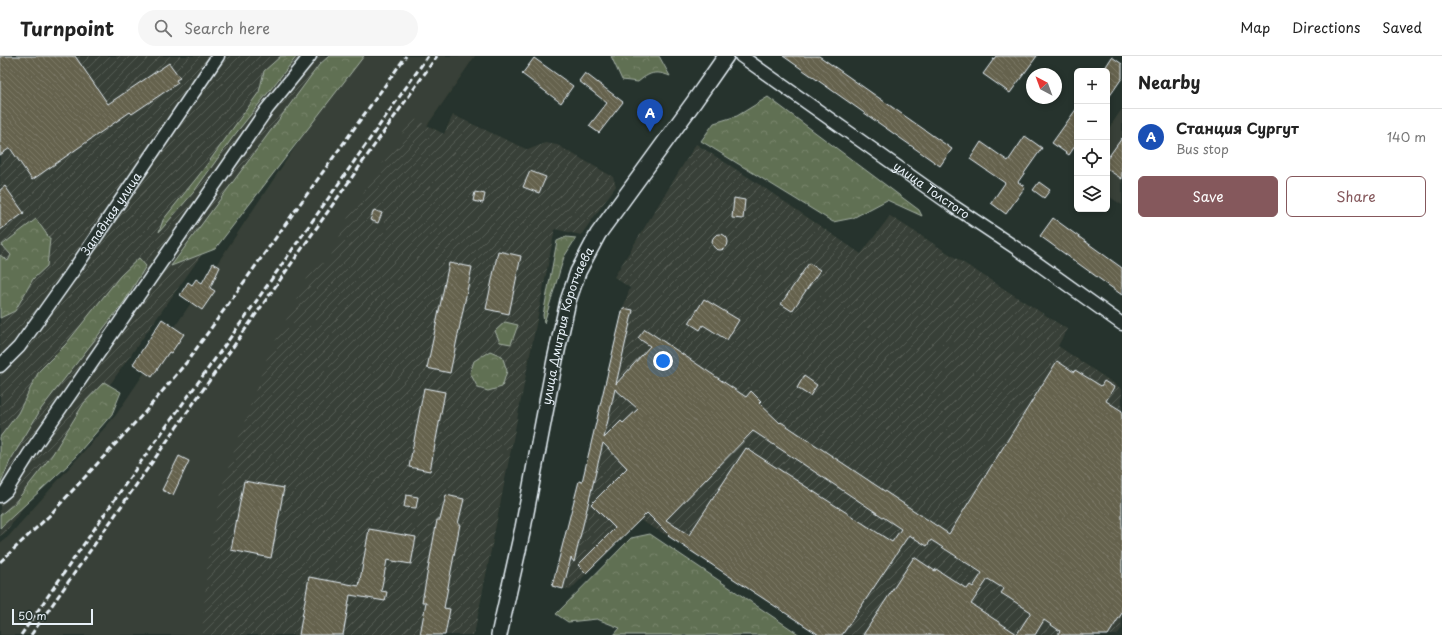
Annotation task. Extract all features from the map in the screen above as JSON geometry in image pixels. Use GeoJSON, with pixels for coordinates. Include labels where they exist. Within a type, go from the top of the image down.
{"type":"FeatureCollection","features":[{"type":"Feature","properties":{"kind":"street","name":"Западная улица"},"geometry":{"type":"LineString","coordinates":[[0,366],[19,347],[73,271],[218,56]]}},
{"type":"Feature","properties":{"kind":"street"},"geometry":{"type":"LineString","coordinates":[[0,496],[6,491],[29,454],[267,109],[310,56]]}},
{"type":"Feature","properties":{"kind":"street","name":"улица Дмитрия Коротчаева"},"geometry":{"type":"LineString","coordinates":[[499,635],[523,528],[555,360],[568,301],[578,272],[598,234],[726,56]]}},
{"type":"Feature","properties":{"kind":"street","name":"улица Толстого"},"geometry":{"type":"LineString","coordinates":[[740,56],[953,206],[1016,248],[1122,324]]}},
{"type":"Feature","properties":{"kind":"shaded area"},"geometry":{"type":"Polygon","coordinates":[[[0,56],[342,56],[5,533],[0,536],[0,56]]]}},
{"type":"Feature","properties":{"kind":"shaded area"},"geometry":{"type":"Polygon","coordinates":[[[356,56],[475,56],[400,165],[208,635],[0,635],[0,543],[8,537],[116,415],[356,56]]]}},
{"type":"Feature","properties":{"kind":"shaded area"},"geometry":{"type":"Polygon","coordinates":[[[1122,109],[1122,205],[1110,197],[1110,127],[1122,109]]]}},
{"type":"Feature","properties":{"kind":"shaded area"},"geometry":{"type":"Polygon","coordinates":[[[453,115],[528,150],[545,143],[557,145],[613,177],[616,186],[581,235],[555,229],[474,635],[202,635],[208,556],[224,480],[267,358],[316,261],[327,265],[350,213],[413,118],[444,134],[453,115]]]}},
{"type":"Feature","properties":{"kind":"shaded area"},"geometry":{"type":"Polygon","coordinates":[[[696,144],[751,179],[861,254],[890,216],[1067,329],[1058,346],[1122,389],[1122,628],[1117,635],[819,635],[668,536],[640,520],[570,590],[552,586],[579,481],[583,482],[623,308],[630,288],[614,277],[696,144]]]}},
{"type":"Feature","properties":{"kind":"green space"},"geometry":{"type":"Polygon","coordinates":[[[281,56],[297,56],[233,137],[193,193],[159,232],[163,220],[203,170],[259,92],[264,71],[281,56]]]}},
{"type":"Feature","properties":{"kind":"green space"},"geometry":{"type":"Polygon","coordinates":[[[329,56],[364,56],[215,249],[171,266],[319,65],[329,56]]]}},
{"type":"Feature","properties":{"kind":"green space"},"geometry":{"type":"Polygon","coordinates":[[[611,56],[659,56],[670,76],[660,73],[652,73],[638,82],[622,80],[611,56]]]}},
{"type":"Feature","properties":{"kind":"green space"},"geometry":{"type":"Polygon","coordinates":[[[768,97],[919,210],[922,216],[887,200],[853,218],[833,222],[701,141],[714,123],[737,116],[768,97]]]}},
{"type":"Feature","properties":{"kind":"green space"},"geometry":{"type":"Polygon","coordinates":[[[36,219],[50,239],[47,266],[33,279],[15,311],[0,318],[0,255],[8,261],[11,255],[2,245],[36,219]]]}},
{"type":"Feature","properties":{"kind":"green space"},"geometry":{"type":"Polygon","coordinates":[[[566,237],[576,238],[564,257],[544,323],[543,315],[557,241],[566,237]]]}},
{"type":"Feature","properties":{"kind":"green space"},"geometry":{"type":"Polygon","coordinates":[[[139,258],[146,266],[124,302],[41,409],[10,461],[0,485],[0,437],[18,413],[39,371],[66,344],[120,276],[139,258]]]}},
{"type":"Feature","properties":{"kind":"green space"},"geometry":{"type":"Polygon","coordinates":[[[505,322],[518,325],[511,344],[500,342],[495,331],[505,322]]]}},
{"type":"Feature","properties":{"kind":"green space"},"geometry":{"type":"Polygon","coordinates":[[[490,351],[502,356],[507,371],[502,387],[488,391],[478,388],[470,373],[474,361],[490,351]]]}},
{"type":"Feature","properties":{"kind":"green space"},"geometry":{"type":"Polygon","coordinates":[[[104,382],[121,392],[112,414],[69,464],[0,528],[0,515],[14,504],[52,455],[84,403],[104,382]]]}},
{"type":"Feature","properties":{"kind":"green space"},"geometry":{"type":"Polygon","coordinates":[[[650,534],[800,635],[614,635],[620,628],[597,619],[568,622],[556,614],[631,538],[650,534]]]}},
{"type":"Feature","properties":{"kind":"building"},"geometry":{"type":"Polygon","coordinates":[[[0,56],[75,56],[108,104],[169,63],[180,78],[176,80],[178,83],[132,114],[130,112],[32,180],[10,148],[0,155],[0,56]]]}},
{"type":"Feature","properties":{"kind":"building"},"geometry":{"type":"Polygon","coordinates":[[[783,56],[819,56],[952,149],[940,166],[783,56]]]}},
{"type":"Feature","properties":{"kind":"building"},"geometry":{"type":"Polygon","coordinates":[[[996,56],[1037,56],[1028,68],[1026,68],[1026,71],[1010,93],[983,74],[996,56]]]}},
{"type":"Feature","properties":{"kind":"building"},"geometry":{"type":"Polygon","coordinates":[[[1112,57],[1122,64],[1122,78],[1110,96],[1110,68],[1105,68],[1112,57]]]}},
{"type":"Feature","properties":{"kind":"building"},"geometry":{"type":"Polygon","coordinates":[[[534,58],[573,86],[561,103],[522,74],[534,58]]]}},
{"type":"Feature","properties":{"kind":"building"},"geometry":{"type":"Polygon","coordinates":[[[585,73],[623,102],[599,133],[589,126],[607,103],[579,81],[585,73]]]}},
{"type":"Feature","properties":{"kind":"building"},"geometry":{"type":"Polygon","coordinates":[[[1074,112],[1074,148],[1069,155],[1052,143],[1074,112]]]}},
{"type":"Feature","properties":{"kind":"building"},"geometry":{"type":"Polygon","coordinates":[[[1025,136],[1042,148],[1018,182],[1025,187],[1006,214],[991,203],[1005,183],[970,159],[981,142],[1008,161],[1025,136]]]}},
{"type":"Feature","properties":{"kind":"building"},"geometry":{"type":"Polygon","coordinates":[[[1122,138],[1122,179],[1110,171],[1110,155],[1122,138]]]}},
{"type":"Feature","properties":{"kind":"building"},"geometry":{"type":"Polygon","coordinates":[[[530,171],[546,177],[539,193],[523,187],[530,171]]]}},
{"type":"Feature","properties":{"kind":"building"},"geometry":{"type":"Polygon","coordinates":[[[1039,182],[1050,190],[1044,198],[1033,190],[1039,182]]]}},
{"type":"Feature","properties":{"kind":"building"},"geometry":{"type":"Polygon","coordinates":[[[5,186],[24,213],[0,230],[0,190],[5,186]]]}},
{"type":"Feature","properties":{"kind":"building"},"geometry":{"type":"Polygon","coordinates":[[[475,192],[485,194],[483,203],[473,201],[475,192]]]}},
{"type":"Feature","properties":{"kind":"building"},"geometry":{"type":"Polygon","coordinates":[[[734,198],[745,200],[743,219],[732,218],[734,198]]]}},
{"type":"Feature","properties":{"kind":"building"},"geometry":{"type":"Polygon","coordinates":[[[374,210],[382,213],[378,223],[370,220],[374,210]]]}},
{"type":"Feature","properties":{"kind":"building"},"geometry":{"type":"Polygon","coordinates":[[[1053,218],[1122,268],[1122,295],[1040,236],[1053,218]]]}},
{"type":"Feature","properties":{"kind":"building"},"geometry":{"type":"Polygon","coordinates":[[[720,234],[726,236],[728,242],[726,248],[720,250],[714,248],[712,242],[714,236],[720,234]]]}},
{"type":"Feature","properties":{"kind":"building"},"geometry":{"type":"Polygon","coordinates":[[[498,251],[521,256],[509,314],[486,309],[498,251]]]}},
{"type":"Feature","properties":{"kind":"building"},"geometry":{"type":"Polygon","coordinates":[[[213,263],[220,267],[210,288],[215,291],[202,310],[180,295],[188,282],[192,285],[196,279],[202,283],[213,263]]]}},
{"type":"Feature","properties":{"kind":"building"},"geometry":{"type":"Polygon","coordinates":[[[449,263],[472,267],[450,373],[427,368],[449,263]]]}},
{"type":"Feature","properties":{"kind":"building"},"geometry":{"type":"Polygon","coordinates":[[[809,263],[820,270],[792,311],[781,304],[809,263]]]}},
{"type":"Feature","properties":{"kind":"building"},"geometry":{"type":"Polygon","coordinates":[[[704,299],[739,320],[727,340],[703,325],[700,330],[689,323],[704,299]]]}},
{"type":"Feature","properties":{"kind":"building"},"geometry":{"type":"Polygon","coordinates":[[[623,308],[633,310],[616,384],[650,346],[638,338],[645,329],[746,397],[751,391],[761,401],[759,403],[780,423],[781,422],[949,534],[1057,361],[1101,386],[1104,381],[1114,387],[1106,401],[1122,411],[1122,613],[1108,635],[1057,635],[1060,631],[1044,620],[1035,635],[863,635],[914,557],[967,589],[970,585],[973,587],[982,573],[931,540],[927,546],[909,535],[842,635],[819,635],[668,536],[669,535],[647,513],[586,573],[578,565],[615,528],[591,504],[627,468],[603,443],[574,562],[571,558],[563,589],[552,586],[579,481],[582,482],[623,308]],[[615,389],[604,438],[621,421],[623,423],[638,409],[615,389]],[[753,431],[666,520],[689,535],[746,448],[892,542],[901,529],[753,431]],[[988,579],[971,604],[1017,634],[1031,612],[1001,593],[1004,589],[988,579]]]}},
{"type":"Feature","properties":{"kind":"building"},"geometry":{"type":"Polygon","coordinates":[[[162,319],[184,334],[171,353],[169,352],[152,377],[133,364],[162,319]]]}},
{"type":"Feature","properties":{"kind":"building"},"geometry":{"type":"Polygon","coordinates":[[[804,376],[817,385],[810,396],[797,388],[804,376]]]}},
{"type":"Feature","properties":{"kind":"building"},"geometry":{"type":"Polygon","coordinates":[[[424,388],[445,392],[430,471],[409,467],[424,388]]]}},
{"type":"Feature","properties":{"kind":"building"},"geometry":{"type":"Polygon","coordinates":[[[179,456],[189,461],[173,495],[162,490],[179,456]]]}},
{"type":"Feature","properties":{"kind":"building"},"geometry":{"type":"Polygon","coordinates":[[[244,481],[284,488],[271,558],[231,550],[244,481]]]}},
{"type":"Feature","properties":{"kind":"building"},"geometry":{"type":"Polygon","coordinates":[[[406,495],[418,497],[416,508],[404,507],[406,495]]]}},
{"type":"Feature","properties":{"kind":"building"},"geometry":{"type":"Polygon","coordinates":[[[446,495],[464,499],[458,524],[460,524],[444,608],[450,609],[445,635],[420,635],[426,602],[422,602],[437,520],[440,520],[446,495]]]}},
{"type":"Feature","properties":{"kind":"building"},"geometry":{"type":"Polygon","coordinates":[[[369,529],[416,537],[411,564],[387,560],[381,591],[387,592],[385,601],[350,595],[343,635],[299,635],[309,577],[359,586],[369,529]]]}},
{"type":"Feature","properties":{"kind":"railway"},"geometry":{"type":"LineString","coordinates":[[0,562],[49,516],[145,412],[186,363],[406,56]]}},
{"type":"Feature","properties":{"kind":"railway"},"geometry":{"type":"LineString","coordinates":[[21,635],[140,463],[243,320],[428,56]]}},
{"type":"Feature","properties":{"kind":"railway"},"geometry":{"type":"LineString","coordinates":[[31,635],[437,56]]}},
{"type":"Feature","properties":{"kind":"place","name":"Станция Сургут"},"geometry":{"type":"Point","coordinates":[650,132]}}]}
